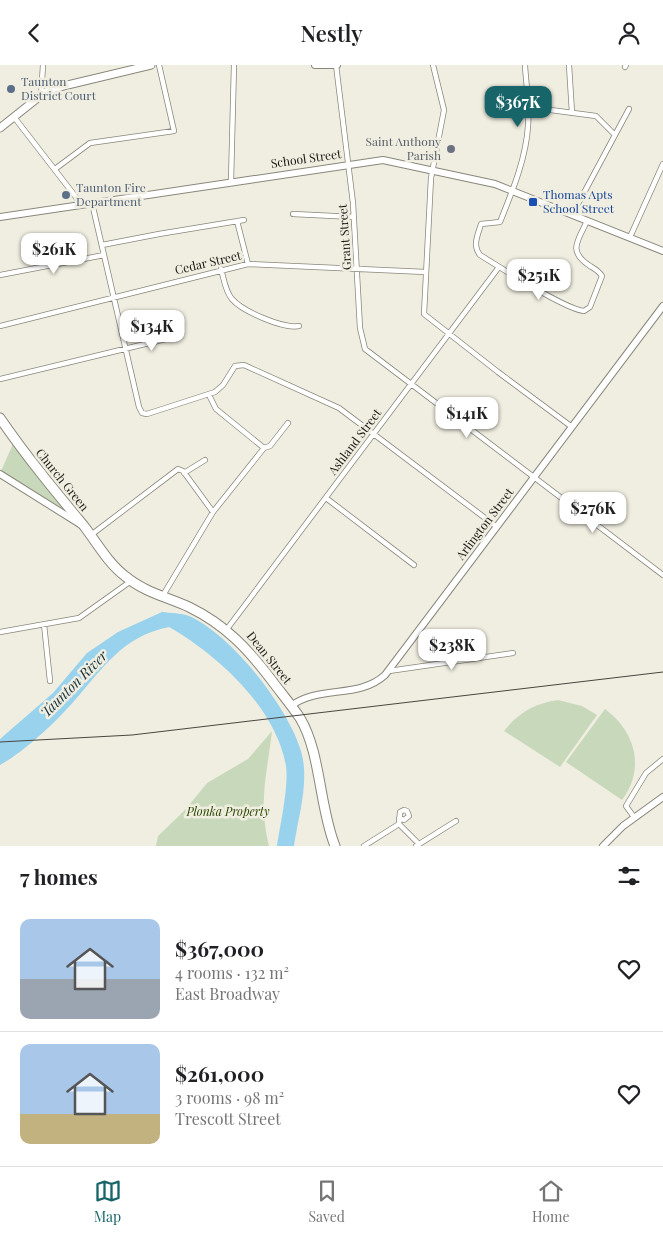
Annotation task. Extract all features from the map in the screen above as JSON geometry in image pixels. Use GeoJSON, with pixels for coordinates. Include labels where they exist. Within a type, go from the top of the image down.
{"type":"FeatureCollection","features":[{"type":"Feature","properties":{"kind":"highway","name":"Church Green"},"geometry":{"type":"LineString","coordinates":[[0,419],[26,455],[84,526]]}},
{"type":"Feature","properties":{"kind":"highway","name":"Dean Street"},"geometry":{"type":"LineString","coordinates":[[84,526],[117,569],[131,581],[162,597],[188,607],[227,629],[245,646],[301,721],[311,744],[323,809],[335,846]]}},
{"type":"Feature","properties":{"kind":"main road"},"geometry":{"type":"LineString","coordinates":[[0,128],[41,96],[60,86],[151,65]]}},
{"type":"Feature","properties":{"kind":"street"},"geometry":{"type":"LineString","coordinates":[[41,96],[43,65]]}},
{"type":"Feature","properties":{"kind":"street"},"geometry":{"type":"LineString","coordinates":[[55,169],[90,143],[174,131],[159,65]]}},
{"type":"Feature","properties":{"kind":"street"},"geometry":{"type":"LineString","coordinates":[[231,181],[234,65]]}},
{"type":"Feature","properties":{"kind":"street"},"geometry":{"type":"LineString","coordinates":[[316,65],[337,65]]}},
{"type":"Feature","properties":{"kind":"street","name":"Grant Street"},"geometry":{"type":"LineString","coordinates":[[337,65],[354,217],[360,328],[364,347],[370,354],[663,575]]}},
{"type":"Feature","properties":{"kind":"street"},"geometry":{"type":"LineString","coordinates":[[433,65],[444,110],[432,170],[425,315],[572,427]]}},
{"type":"Feature","properties":{"kind":"street"},"geometry":{"type":"LineString","coordinates":[[525,65],[528,107],[527,138],[512,191],[500,222],[481,224],[476,241],[476,249],[480,255],[499,267],[577,310],[584,311],[590,307],[602,276],[576,254],[577,245],[588,221]]}},
{"type":"Feature","properties":{"kind":"street"},"geometry":{"type":"LineString","coordinates":[[569,65],[572,113]]}},
{"type":"Feature","properties":{"kind":"street"},"geometry":{"type":"LineString","coordinates":[[528,107],[596,117],[616,135]]}},
{"type":"Feature","properties":{"kind":"street"},"geometry":{"type":"LineString","coordinates":[[572,215],[629,109]]}},
{"type":"Feature","properties":{"kind":"street"},"geometry":{"type":"LineString","coordinates":[[14,117],[82,205]]}},
{"type":"Feature","properties":{"kind":"street","name":"School Street"},"geometry":{"type":"LineString","coordinates":[[0,217],[231,181],[385,160],[491,183],[663,251]]}},
{"type":"Feature","properties":{"kind":"street"},"geometry":{"type":"LineString","coordinates":[[630,237],[663,164]]}},
{"type":"Feature","properties":{"kind":"street"},"geometry":{"type":"LineString","coordinates":[[92,203],[139,407],[142,413],[147,414],[209,395],[218,390],[234,368],[241,364],[324,399],[498,527]]}},
{"type":"Feature","properties":{"kind":"street"},"geometry":{"type":"LineString","coordinates":[[292,214],[354,217]]}},
{"type":"Feature","properties":{"kind":"street"},"geometry":{"type":"LineString","coordinates":[[102,245],[244,220]]}},
{"type":"Feature","properties":{"kind":"street"},"geometry":{"type":"LineString","coordinates":[[237,221],[248,264]]}},
{"type":"Feature","properties":{"kind":"street"},"geometry":{"type":"LineString","coordinates":[[0,275],[104,255]]}},
{"type":"Feature","properties":{"kind":"street","name":"Cedar Street"},"geometry":{"type":"LineString","coordinates":[[0,326],[221,269],[248,264],[426,272]]}},
{"type":"Feature","properties":{"kind":"street","name":"Ashland Street"},"geometry":{"type":"LineString","coordinates":[[227,629],[450,335],[499,267]]}},
{"type":"Feature","properties":{"kind":"street"},"geometry":{"type":"LineString","coordinates":[[221,269],[228,292],[242,308],[282,325],[299,326]]}},
{"type":"Feature","properties":{"kind":"street","name":"Arlington Street"},"geometry":{"type":"LineString","coordinates":[[291,706],[308,696],[362,688],[378,680],[389,671],[663,306]]}},
{"type":"Feature","properties":{"kind":"street"},"geometry":{"type":"LineString","coordinates":[[0,379],[174,337]]}},
{"type":"Feature","properties":{"kind":"street"},"geometry":{"type":"LineString","coordinates":[[209,395],[216,409],[264,448]]}},
{"type":"Feature","properties":{"kind":"street"},"geometry":{"type":"LineString","coordinates":[[162,597],[213,512],[264,448],[270,446],[288,423]]}},
{"type":"Feature","properties":{"kind":"street"},"geometry":{"type":"LineString","coordinates":[[184,473],[205,461]]}},
{"type":"Feature","properties":{"kind":"street"},"geometry":{"type":"LineString","coordinates":[[91,535],[180,469],[213,512]]}},
{"type":"Feature","properties":{"kind":"street","name":"Church Green"},"geometry":{"type":"LineString","coordinates":[[0,474],[84,526]]}},
{"type":"Feature","properties":{"kind":"street"},"geometry":{"type":"LineString","coordinates":[[326,499],[414,565]]}},
{"type":"Feature","properties":{"kind":"street"},"geometry":{"type":"LineString","coordinates":[[0,631],[81,616],[131,581]]}},
{"type":"Feature","properties":{"kind":"street"},"geometry":{"type":"LineString","coordinates":[[44,624],[50,681]]}},
{"type":"Feature","properties":{"kind":"street"},"geometry":{"type":"LineString","coordinates":[[389,671],[513,653]]}},
{"type":"Feature","properties":{"kind":"street"},"geometry":{"type":"LineString","coordinates":[[634,817],[626,805],[646,773],[663,759]]}},
{"type":"Feature","properties":{"kind":"street"},"geometry":{"type":"LineString","coordinates":[[603,846],[634,817],[663,797]]}},
{"type":"Feature","properties":{"kind":"street"},"geometry":{"type":"LineString","coordinates":[[364,846],[399,821],[418,845],[456,821]]}},
{"type":"Feature","properties":{"kind":"green space"},"geometry":{"type":"Polygon","coordinates":[[[13,444],[63,506],[63,509],[1,471],[13,444]]]}},
{"type":"Feature","properties":{"kind":"green space"},"geometry":{"type":"Polygon","coordinates":[[[558,700],[582,706],[597,715],[560,767],[504,731],[521,714],[534,706],[558,700]]]}},
{"type":"Feature","properties":{"kind":"green space"},"geometry":{"type":"Polygon","coordinates":[[[605,709],[624,728],[634,751],[634,775],[622,800],[566,762],[605,709]]]}},
{"type":"Feature","properties":{"kind":"green space","name":"Plonka Property"},"geometry":{"type":"Polygon","coordinates":[[[272,731],[264,788],[264,815],[269,846],[156,846],[158,836],[186,809],[207,783],[248,759],[272,731]]]}},
{"type":"Feature","properties":{"kind":"water","name":"Taunton River"},"geometry":{"type":"Polygon","coordinates":[[[162,612],[189,616],[205,625],[222,639],[256,674],[284,714],[301,751],[304,774],[304,787],[294,846],[277,846],[287,774],[280,745],[270,724],[258,704],[225,668],[207,652],[169,627],[153,631],[126,646],[105,665],[50,726],[30,744],[0,765],[0,739],[53,693],[87,653],[118,632],[162,612]]]}},
{"type":"Feature","properties":{"kind":"railway"},"geometry":{"type":"LineString","coordinates":[[0,742],[132,735],[663,672]]}},
{"type":"Feature","properties":{"kind":"place","name":"Taunton District Court"},"geometry":{"type":"Point","coordinates":[11,89]}},
{"type":"Feature","properties":{"kind":"place","name":"Saint Anthony Parish"},"geometry":{"type":"Point","coordinates":[451,149]}},
{"type":"Feature","properties":{"kind":"place","name":"Taunton Fire Department"},"geometry":{"type":"Point","coordinates":[66,195]}},
{"type":"Feature","properties":{"kind":"place","name":"Thomas Apts School Street"},"geometry":{"type":"Point","coordinates":[533,202]}}]}
